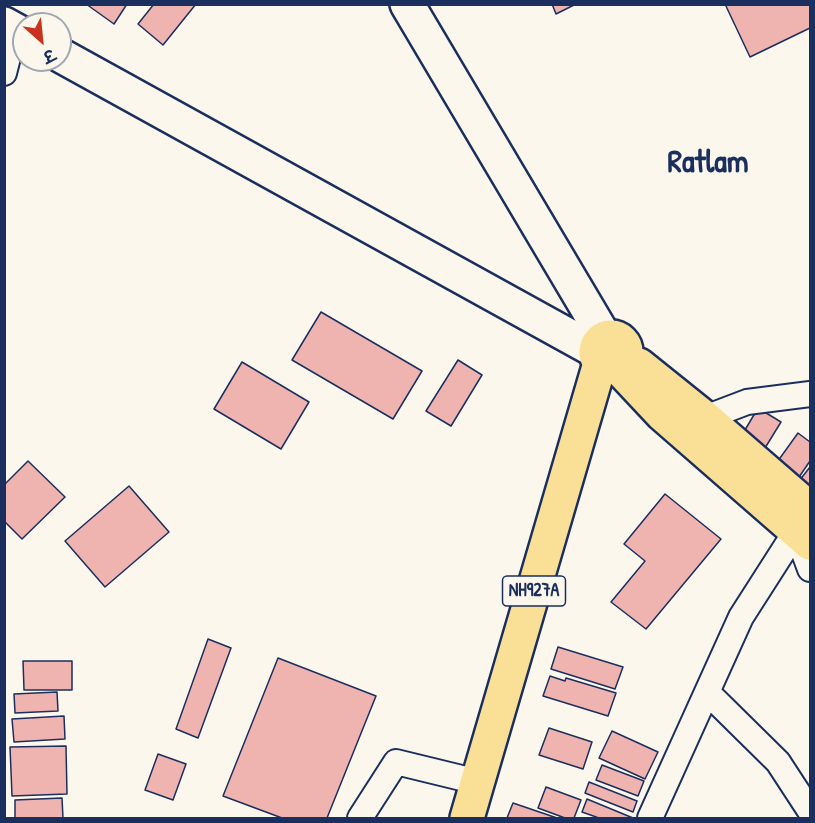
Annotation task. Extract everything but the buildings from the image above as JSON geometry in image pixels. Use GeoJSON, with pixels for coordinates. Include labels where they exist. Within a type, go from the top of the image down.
{"type":"FeatureCollection","features":[{"type":"Feature","properties":{"kind":"highway"},"geometry":{"type":"LineString","coordinates":[[609,357],[705,418],[806,528]]}},
{"type":"Feature","properties":{"kind":"highway"},"geometry":{"type":"LineString","coordinates":[[609,357],[662,414],[806,528]]}},
{"type":"Feature","properties":{"kind":"highway","name":"NH927A"},"geometry":{"type":"LineString","coordinates":[[467,819],[609,357]]}},
{"type":"Feature","properties":{"kind":"highway","name":"NH927A"},"geometry":{"type":"LineString","coordinates":[[485,819],[609,357]]}},
{"type":"Feature","properties":{"kind":"main road"},"geometry":{"type":"LineString","coordinates":[[408,4],[609,357]]}},
{"type":"Feature","properties":{"kind":"main road"},"geometry":{"type":"LineString","coordinates":[[72,62],[609,357]]}},
{"type":"Feature","properties":{"kind":"street"},"geometry":{"type":"LineString","coordinates":[[4,73],[12,38]]}},
{"type":"Feature","properties":{"kind":"street"},"geometry":{"type":"LineString","coordinates":[[705,418],[747,402],[810,394]]}},
{"type":"Feature","properties":{"kind":"street"},"geometry":{"type":"LineString","coordinates":[[806,528],[810,569]]}},
{"type":"Feature","properties":{"kind":"street"},"geometry":{"type":"LineString","coordinates":[[650,819],[741,617],[806,528]]}},
{"type":"Feature","properties":{"kind":"street"},"geometry":{"type":"LineString","coordinates":[[707,692],[778,762],[810,811]]}},
{"type":"Feature","properties":{"kind":"street"},"geometry":{"type":"LineString","coordinates":[[360,819],[396,762],[478,782]]}},
{"type":"Feature","properties":{"kind":"district","name":"Ratlam"},"geometry":{"type":"Point","coordinates":[708,163]}}]}
